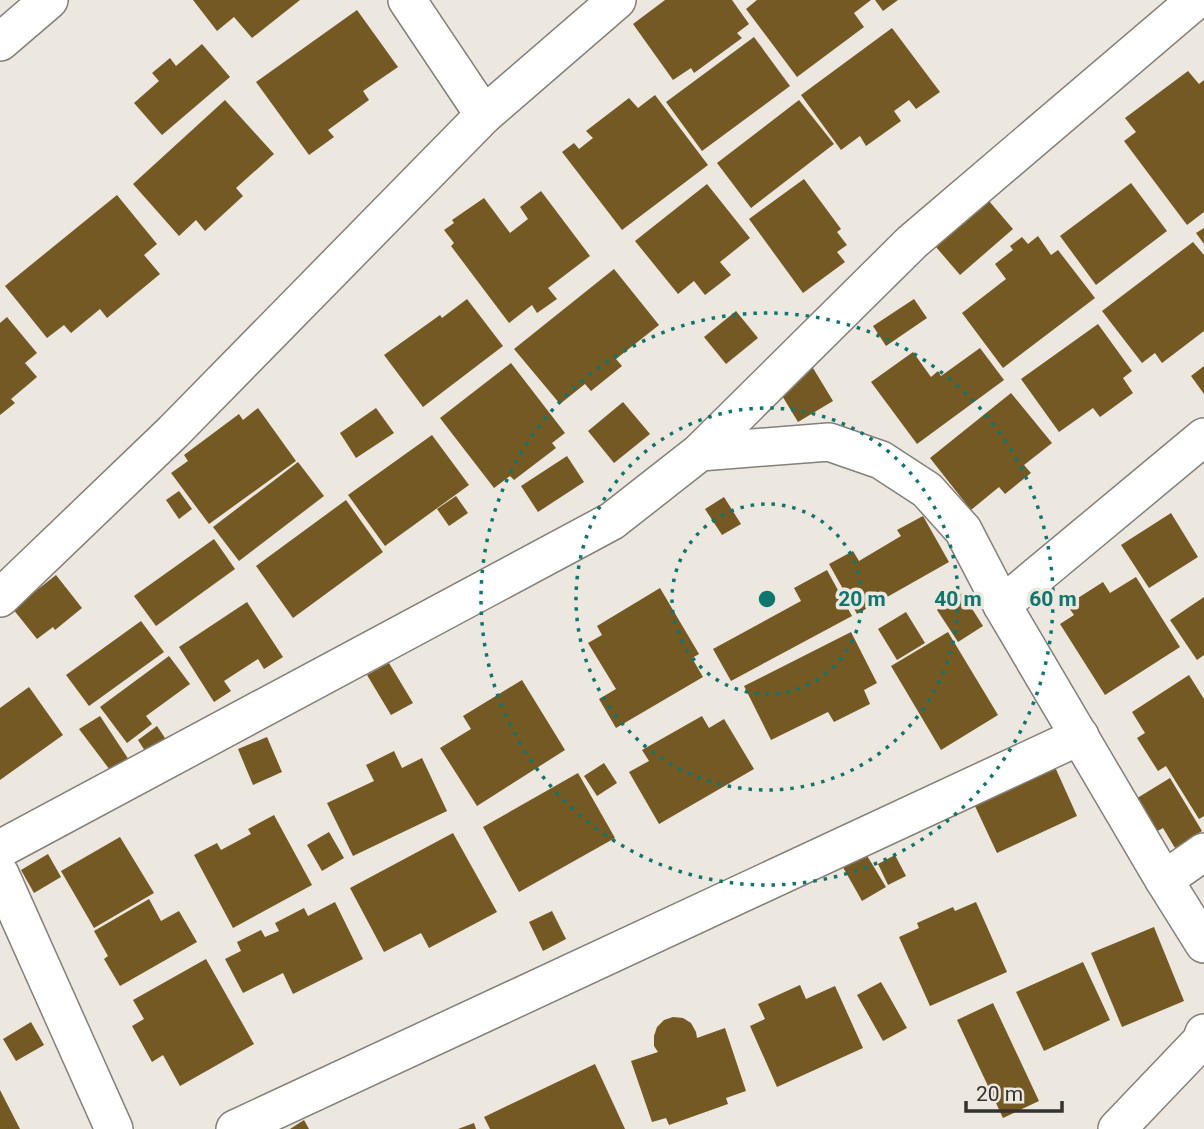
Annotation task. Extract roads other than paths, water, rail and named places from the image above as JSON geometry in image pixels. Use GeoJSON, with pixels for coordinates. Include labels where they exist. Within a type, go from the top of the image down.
{"type":"FeatureCollection","features":[{"type":"Feature","properties":{"kind":"street"},"geometry":{"type":"LineString","coordinates":[[0,43],[48,0]]}},
{"type":"Feature","properties":{"kind":"street"},"geometry":{"type":"LineString","coordinates":[[407,0],[484,115]]}},
{"type":"Feature","properties":{"kind":"street"},"geometry":{"type":"LineString","coordinates":[[0,598],[173,432],[484,115],[617,0]]}},
{"type":"Feature","properties":{"kind":"street"},"geometry":{"type":"LineString","coordinates":[[0,849],[612,520],[700,452],[912,242],[1196,0]]}},
{"type":"Feature","properties":{"kind":"street"},"geometry":{"type":"LineString","coordinates":[[1002,605],[1204,437]]}},
{"type":"Feature","properties":{"kind":"street"},"geometry":{"type":"LineString","coordinates":[[700,452],[829,442],[881,460],[926,491],[963,530],[1002,605],[1204,944]]}},
{"type":"Feature","properties":{"kind":"street"},"geometry":{"type":"LineString","coordinates":[[235,1129],[1080,736]]}},
{"type":"Feature","properties":{"kind":"street"},"geometry":{"type":"LineString","coordinates":[[1164,880],[1204,852]]}},
{"type":"Feature","properties":{"kind":"street"},"geometry":{"type":"LineString","coordinates":[[0,874],[114,1129]]}},
{"type":"Feature","properties":{"kind":"street"},"geometry":{"type":"LineString","coordinates":[[1117,1129],[1201,1041],[1204,1033]]}}]}
